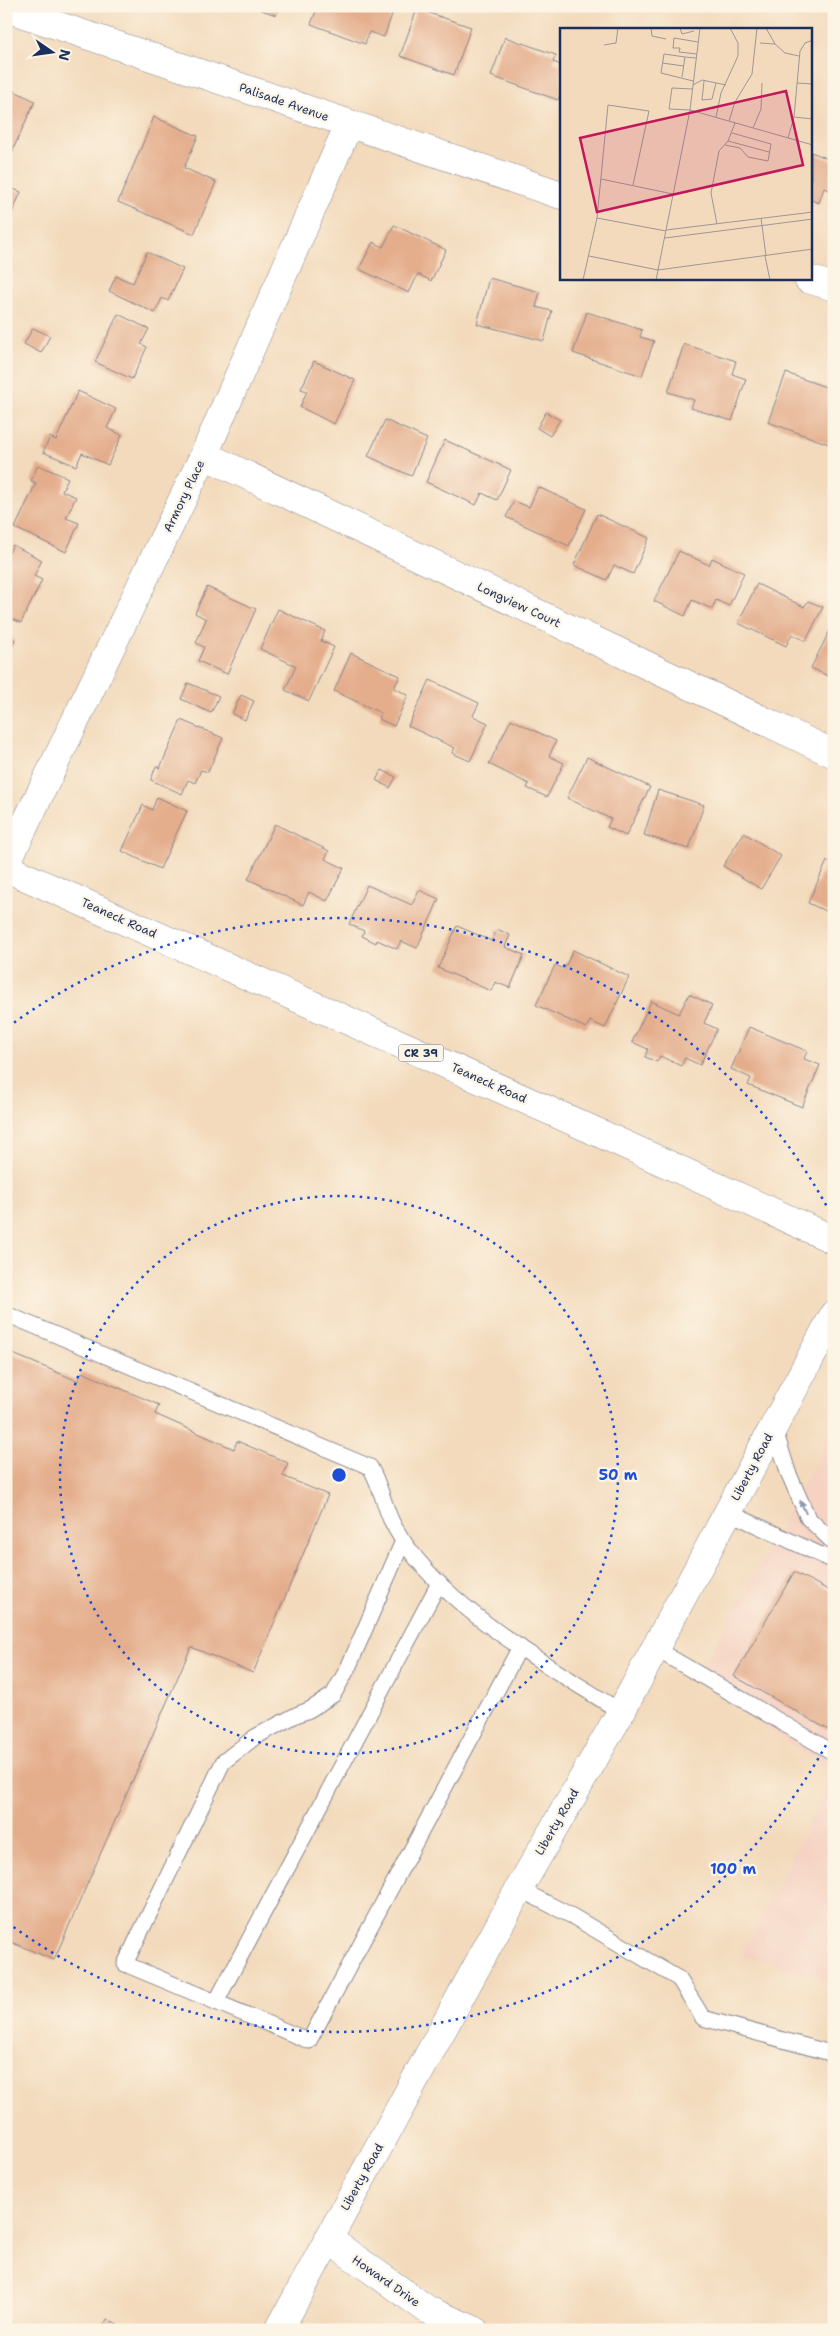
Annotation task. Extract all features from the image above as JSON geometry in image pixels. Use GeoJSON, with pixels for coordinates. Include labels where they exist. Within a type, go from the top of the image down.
{"type":"FeatureCollection","features":[{"type":"Feature","properties":{"kind":"street","name":"Palisade Avenue"},"geometry":{"type":"LineString","coordinates":[[6,8],[560,195]]}},
{"type":"Feature","properties":{"kind":"street","name":"Armory Place"},"geometry":{"type":"LineString","coordinates":[[6,864],[204,455],[349,124]]}},
{"type":"Feature","properties":{"kind":"street"},"geometry":{"type":"LineString","coordinates":[[811,280],[834,287]]}},
{"type":"Feature","properties":{"kind":"street","name":"Longview Court"},"geometry":{"type":"LineString","coordinates":[[204,455],[834,754]]}},
{"type":"Feature","properties":{"kind":"street","name":"Teaneck Road"},"geometry":{"type":"LineString","coordinates":[[6,868],[834,1240]]}},
{"type":"Feature","properties":{"kind":"street","name":"Liberty Road"},"geometry":{"type":"LineString","coordinates":[[279,2330],[518,1889],[621,1712],[834,1314]]}},
{"type":"Feature","properties":{"kind":"street","name":"Howard Drive"},"geometry":{"type":"LineString","coordinates":[[328,2240],[428,2310],[474,2330]]}},
{"type":"Feature","properties":{"kind":"lane"},"geometry":{"type":"LineString","coordinates":[[6,1314],[370,1467],[377,1479],[391,1520],[403,1541],[438,1583],[520,1647],[621,1712]]}},
{"type":"Feature","properties":{"kind":"lane"},"geometry":{"type":"LineString","coordinates":[[774,1426],[788,1472],[808,1518],[834,1543]]}},
{"type":"Feature","properties":{"kind":"lane"},"geometry":{"type":"LineString","coordinates":[[728,1512],[834,1561]]}},
{"type":"Feature","properties":{"kind":"lane"},"geometry":{"type":"LineString","coordinates":[[403,1541],[348,1668],[333,1695],[309,1710],[256,1737],[222,1762],[125,1964],[308,2041],[520,1647]]}},
{"type":"Feature","properties":{"kind":"lane"},"geometry":{"type":"LineString","coordinates":[[216,2002],[438,1583]]}},
{"type":"Feature","properties":{"kind":"lane"},"geometry":{"type":"LineString","coordinates":[[654,1648],[834,1752]]}},
{"type":"Feature","properties":{"kind":"lane"},"geometry":{"type":"LineString","coordinates":[[518,1889],[572,1916],[679,1979],[703,2018],[834,2054]]}},
{"type":"Feature","properties":{"kind":"shaded area"},"geometry":{"type":"Polygon","coordinates":[[[834,1429],[834,1774],[696,1681],[834,1429]]]}},
{"type":"Feature","properties":{"kind":"shaded area"},"geometry":{"type":"Polygon","coordinates":[[[834,1775],[834,1982],[741,1955],[834,1775]]]}},
{"type":"Feature","properties":{"kind":"building"},"geometry":{"type":"Polygon","coordinates":[[[250,6],[279,6],[276,15],[250,6]]]}},
{"type":"Feature","properties":{"kind":"building"},"geometry":{"type":"Polygon","coordinates":[[[318,6],[395,6],[384,37],[369,32],[365,44],[311,24],[318,6]]]}},
{"type":"Feature","properties":{"kind":"building"},"geometry":{"type":"Polygon","coordinates":[[[417,9],[471,27],[454,75],[400,56],[417,9]]]}},
{"type":"Feature","properties":{"kind":"building"},"geometry":{"type":"Polygon","coordinates":[[[505,37],[556,55],[553,62],[560,65],[560,95],[558,100],[491,76],[505,37]]]}},
{"type":"Feature","properties":{"kind":"building"},"geometry":{"type":"Polygon","coordinates":[[[6,87],[35,101],[10,156],[6,154],[6,87]]]}},
{"type":"Feature","properties":{"kind":"building"},"geometry":{"type":"Polygon","coordinates":[[[154,117],[198,136],[184,168],[216,182],[194,234],[118,202],[154,117]]]}},
{"type":"Feature","properties":{"kind":"building"},"geometry":{"type":"Polygon","coordinates":[[[812,152],[834,161],[834,192],[824,188],[819,203],[812,200],[812,152]]]}},
{"type":"Feature","properties":{"kind":"building"},"geometry":{"type":"Polygon","coordinates":[[[6,186],[21,192],[6,227],[6,186]]]}},
{"type":"Feature","properties":{"kind":"building"},"geometry":{"type":"Polygon","coordinates":[[[394,225],[446,250],[431,281],[418,274],[409,293],[359,269],[373,242],[383,247],[394,225]]]}},
{"type":"Feature","properties":{"kind":"building"},"geometry":{"type":"Polygon","coordinates":[[[147,252],[183,269],[168,301],[162,298],[155,313],[109,291],[116,276],[133,283],[147,252]]]}},
{"type":"Feature","properties":{"kind":"building"},"geometry":{"type":"Polygon","coordinates":[[[489,278],[540,292],[536,307],[552,311],[544,341],[477,324],[489,278]]]}},
{"type":"Feature","properties":{"kind":"building"},"geometry":{"type":"Polygon","coordinates":[[[587,312],[642,330],[640,337],[654,341],[642,376],[573,353],[587,312]]]}},
{"type":"Feature","properties":{"kind":"building"},"geometry":{"type":"Polygon","coordinates":[[[118,314],[149,329],[141,344],[147,347],[132,379],[95,362],[118,314]]]}},
{"type":"Feature","properties":{"kind":"building"},"geometry":{"type":"Polygon","coordinates":[[[33,328],[50,336],[41,353],[24,344],[33,328]]]}},
{"type":"Feature","properties":{"kind":"building"},"geometry":{"type":"Polygon","coordinates":[[[684,344],[736,361],[732,374],[746,379],[732,421],[691,408],[694,400],[668,392],[684,344]]]}},
{"type":"Feature","properties":{"kind":"building"},"geometry":{"type":"Polygon","coordinates":[[[314,361],[355,380],[334,424],[300,407],[307,391],[301,389],[314,361]]]}},
{"type":"Feature","properties":{"kind":"building"},"geometry":{"type":"Polygon","coordinates":[[[786,373],[834,390],[834,446],[768,422],[786,373]]]}},
{"type":"Feature","properties":{"kind":"building"},"geometry":{"type":"Polygon","coordinates":[[[78,391],[116,409],[107,428],[122,435],[108,465],[82,453],[76,466],[43,452],[50,437],[56,440],[78,391]]]}},
{"type":"Feature","properties":{"kind":"building"},"geometry":{"type":"Polygon","coordinates":[[[546,412],[560,420],[550,436],[537,428],[546,412]]]}},
{"type":"Feature","properties":{"kind":"building"},"geometry":{"type":"Polygon","coordinates":[[[385,420],[427,439],[411,476],[368,456],[385,420]]]}},
{"type":"Feature","properties":{"kind":"building"},"geometry":{"type":"Polygon","coordinates":[[[445,440],[511,470],[497,500],[482,493],[476,505],[426,482],[445,440]]]}},
{"type":"Feature","properties":{"kind":"building"},"geometry":{"type":"Polygon","coordinates":[[[38,465],[68,478],[62,491],[76,497],[66,518],[79,523],[66,552],[15,528],[36,483],[31,481],[38,465]]]}},
{"type":"Feature","properties":{"kind":"building"},"geometry":{"type":"Polygon","coordinates":[[[538,487],[586,509],[569,546],[506,517],[514,501],[529,507],[538,487]]]}},
{"type":"Feature","properties":{"kind":"building"},"geometry":{"type":"Polygon","coordinates":[[[597,514],[649,538],[633,574],[614,565],[607,580],[574,565],[597,514]]]}},
{"type":"Feature","properties":{"kind":"building"},"geometry":{"type":"Polygon","coordinates":[[[13,545],[42,560],[34,576],[42,580],[21,623],[6,616],[6,558],[13,545]]]}},
{"type":"Feature","properties":{"kind":"building"},"geometry":{"type":"Polygon","coordinates":[[[679,551],[709,565],[712,558],[744,573],[729,606],[716,600],[712,609],[692,600],[685,616],[654,601],[679,551]]]}},
{"type":"Feature","properties":{"kind":"building"},"geometry":{"type":"Polygon","coordinates":[[[757,584],[804,607],[808,601],[823,607],[806,641],[792,634],[786,646],[738,623],[757,584]]]}},
{"type":"Feature","properties":{"kind":"building"},"geometry":{"type":"Polygon","coordinates":[[[207,587],[256,609],[227,674],[198,661],[204,647],[196,643],[206,619],[195,613],[207,587]]]}},
{"type":"Feature","properties":{"kind":"building"},"geometry":{"type":"Polygon","coordinates":[[[278,609],[325,631],[321,641],[334,647],[309,701],[285,690],[296,666],[260,649],[278,609]]]}},
{"type":"Feature","properties":{"kind":"building"},"geometry":{"type":"Polygon","coordinates":[[[834,622],[834,679],[811,668],[834,622]]]}},
{"type":"Feature","properties":{"kind":"building"},"geometry":{"type":"Polygon","coordinates":[[[6,636],[15,640],[6,657],[6,636]]]}},
{"type":"Feature","properties":{"kind":"building"},"geometry":{"type":"Polygon","coordinates":[[[351,653],[400,676],[394,688],[408,695],[394,726],[379,719],[381,713],[334,691],[351,653]]]}},
{"type":"Feature","properties":{"kind":"building"},"geometry":{"type":"Polygon","coordinates":[[[430,680],[479,703],[473,716],[488,723],[470,761],[452,753],[455,748],[408,726],[430,680]]]}},
{"type":"Feature","properties":{"kind":"building"},"geometry":{"type":"Polygon","coordinates":[[[188,683],[219,696],[211,713],[181,699],[188,683]]]}},
{"type":"Feature","properties":{"kind":"building"},"geometry":{"type":"Polygon","coordinates":[[[241,695],[254,701],[245,720],[232,714],[241,695]]]}},
{"type":"Feature","properties":{"kind":"building"},"geometry":{"type":"Polygon","coordinates":[[[511,719],[556,741],[549,756],[564,763],[547,797],[527,788],[529,784],[489,764],[511,719]]]}},
{"type":"Feature","properties":{"kind":"building"},"geometry":{"type":"Polygon","coordinates":[[[181,720],[223,738],[208,772],[201,770],[195,783],[188,780],[182,794],[151,780],[156,766],[160,768],[181,720]]]}},
{"type":"Feature","properties":{"kind":"building"},"geometry":{"type":"Polygon","coordinates":[[[587,757],[650,787],[626,836],[607,827],[611,819],[567,798],[587,757]]]}},
{"type":"Feature","properties":{"kind":"building"},"geometry":{"type":"Polygon","coordinates":[[[382,770],[396,777],[390,788],[376,780],[382,770]]]}},
{"type":"Feature","properties":{"kind":"building"},"geometry":{"type":"Polygon","coordinates":[[[658,790],[704,805],[689,849],[644,835],[658,790]]]}},
{"type":"Feature","properties":{"kind":"building"},"geometry":{"type":"Polygon","coordinates":[[[157,797],[187,811],[160,869],[122,851],[143,805],[152,810],[157,797]]]}},
{"type":"Feature","properties":{"kind":"building"},"geometry":{"type":"Polygon","coordinates":[[[275,824],[329,851],[325,859],[344,868],[327,901],[309,892],[303,905],[248,879],[275,824]]]}},
{"type":"Feature","properties":{"kind":"building"},"geometry":{"type":"Polygon","coordinates":[[[744,833],[781,856],[761,889],[723,866],[744,833]]]}},
{"type":"Feature","properties":{"kind":"building"},"geometry":{"type":"Polygon","coordinates":[[[827,861],[834,865],[834,915],[808,903],[827,861]]]}},
{"type":"Feature","properties":{"kind":"building"},"geometry":{"type":"Polygon","coordinates":[[[367,885],[412,905],[419,890],[439,899],[417,948],[401,941],[397,949],[377,940],[376,943],[362,936],[364,931],[349,924],[367,885]]]}},
{"type":"Feature","properties":{"kind":"building"},"geometry":{"type":"Polygon","coordinates":[[[457,926],[492,941],[497,929],[510,935],[505,947],[524,955],[510,988],[495,982],[491,991],[438,968],[457,926]]]}},
{"type":"Feature","properties":{"kind":"building"},"geometry":{"type":"Polygon","coordinates":[[[573,950],[629,977],[605,1028],[590,1021],[586,1028],[536,1005],[555,965],[564,969],[573,950]]]}},
{"type":"Feature","properties":{"kind":"building"},"geometry":{"type":"Polygon","coordinates":[[[689,994],[712,1005],[704,1023],[717,1029],[700,1065],[685,1058],[681,1066],[660,1056],[657,1062],[645,1057],[648,1049],[632,1042],[651,1001],[679,1014],[689,994]]]}},
{"type":"Feature","properties":{"kind":"building"},"geometry":{"type":"Polygon","coordinates":[[[749,1027],[807,1051],[804,1059],[820,1065],[802,1107],[748,1085],[751,1078],[731,1069],[749,1027]]]}},
{"type":"Feature","properties":{"kind":"building"},"geometry":{"type":"Polygon","coordinates":[[[6,1351],[78,1381],[82,1372],[159,1405],[155,1414],[234,1449],[237,1441],[288,1463],[283,1476],[328,1495],[253,1673],[191,1647],[54,1960],[6,1940],[6,1351]]]}},
{"type":"Feature","properties":{"kind":"building"},"geometry":{"type":"Polygon","coordinates":[[[794,1572],[834,1593],[834,1733],[734,1676],[794,1572]]]}},
{"type":"Feature","properties":{"kind":"building"},"geometry":{"type":"Polygon","coordinates":[[[107,2319],[126,2330],[101,2330],[107,2319]]]}}]}
